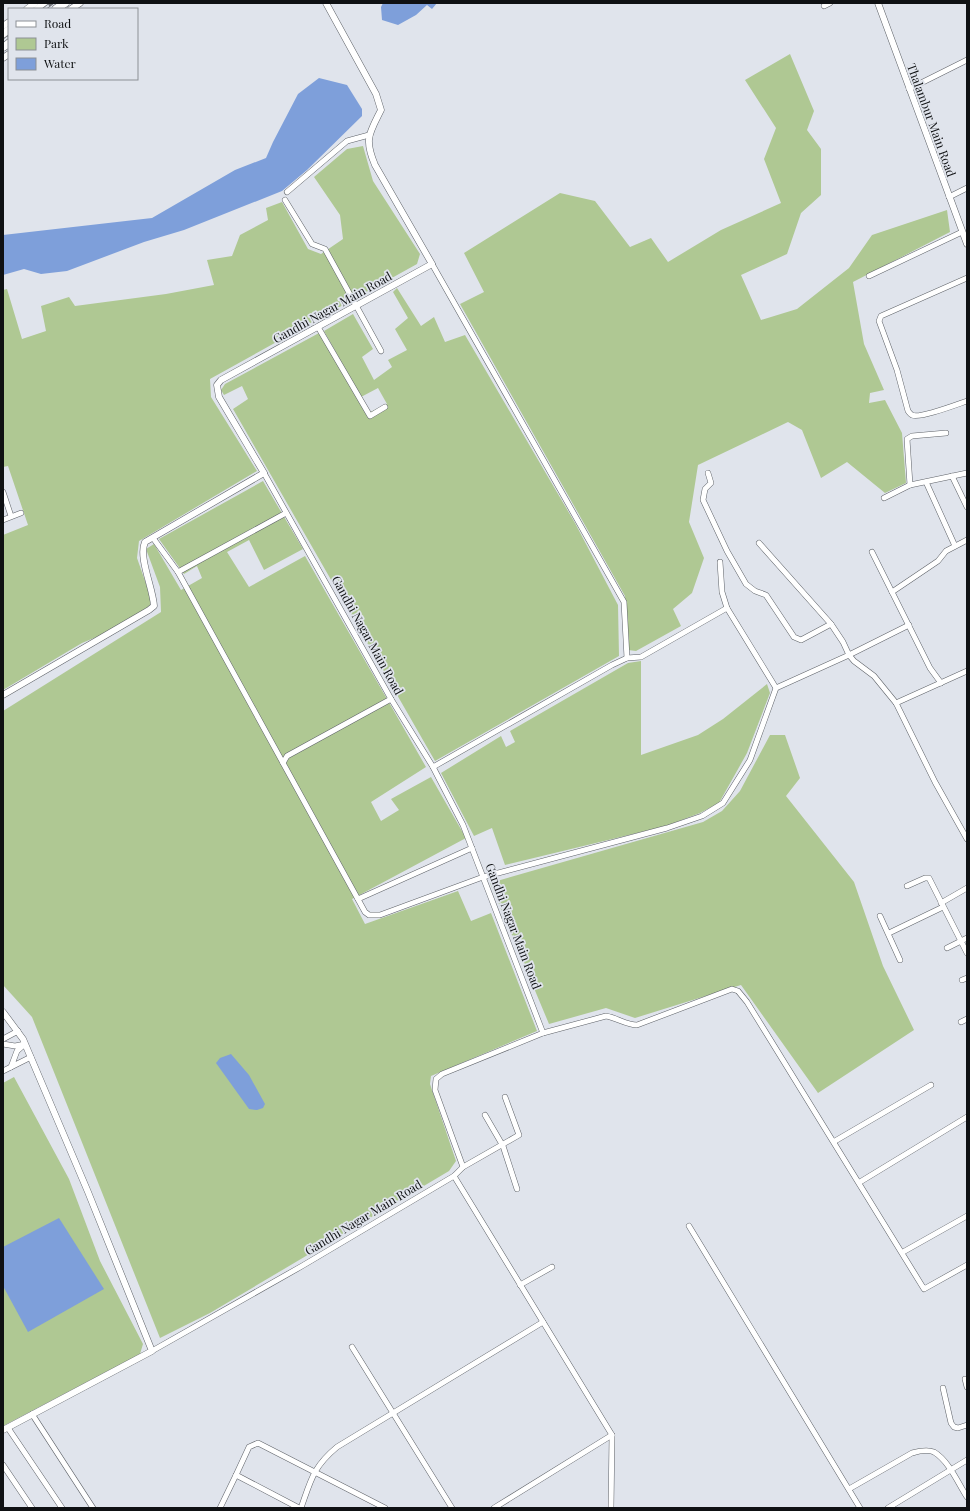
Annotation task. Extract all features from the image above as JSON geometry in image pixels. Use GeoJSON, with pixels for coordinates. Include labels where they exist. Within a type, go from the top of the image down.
{"type":"FeatureCollection","features":[{"type":"Feature","properties":{"kind":"street"},"geometry":{"type":"LineString","coordinates":[[326,3],[376,94],[381,110],[369,135],[368,150],[375,165],[624,602],[627,658]]}},
{"type":"Feature","properties":{"kind":"street"},"geometry":{"type":"LineString","coordinates":[[824,6],[830,3]]}},
{"type":"Feature","properties":{"kind":"street","name":"Thalambur Main Road"},"geometry":{"type":"LineString","coordinates":[[878,3],[967,244]]}},
{"type":"Feature","properties":{"kind":"street"},"geometry":{"type":"LineString","coordinates":[[909,89],[967,60]]}},
{"type":"Feature","properties":{"kind":"street"},"geometry":{"type":"LineString","coordinates":[[288,192],[347,141],[369,135]]}},
{"type":"Feature","properties":{"kind":"street"},"geometry":{"type":"LineString","coordinates":[[949,197],[967,188]]}},
{"type":"Feature","properties":{"kind":"street"},"geometry":{"type":"LineString","coordinates":[[285,200],[312,244],[325,249],[381,351]]}},
{"type":"Feature","properties":{"kind":"street"},"geometry":{"type":"LineString","coordinates":[[869,276],[962,232]]}},
{"type":"Feature","properties":{"kind":"street","name":"Gandhi Nagar Main Road"},"geometry":{"type":"LineString","coordinates":[[432,264],[221,380],[218,385],[219,397],[264,473],[391,699],[433,767],[463,825],[543,1033]]}},
{"type":"Feature","properties":{"kind":"street"},"geometry":{"type":"LineString","coordinates":[[967,278],[882,316],[879,321],[911,415],[914,416],[935,412],[967,401]]}},
{"type":"Feature","properties":{"kind":"street"},"geometry":{"type":"LineString","coordinates":[[318,327],[370,416],[385,408]]}},
{"type":"Feature","properties":{"kind":"street"},"geometry":{"type":"LineString","coordinates":[[910,485],[907,439],[912,436],[946,433]]}},
{"type":"Feature","properties":{"kind":"street"},"geometry":{"type":"LineString","coordinates":[[3,696],[154,606],[154,596],[142,548],[145,542],[264,473]]}},
{"type":"Feature","properties":{"kind":"street"},"geometry":{"type":"LineString","coordinates":[[708,473],[711,483],[705,489],[703,500],[727,552],[746,584],[755,591],[766,595],[794,637],[797,639],[801,640],[831,624]]}},
{"type":"Feature","properties":{"kind":"street"},"geometry":{"type":"LineString","coordinates":[[884,498],[910,485],[967,473]]}},
{"type":"Feature","properties":{"kind":"street"},"geometry":{"type":"LineString","coordinates":[[952,476],[967,506]]}},
{"type":"Feature","properties":{"kind":"street"},"geometry":{"type":"LineString","coordinates":[[926,482],[955,546]]}},
{"type":"Feature","properties":{"kind":"street"},"geometry":{"type":"LineString","coordinates":[[3,492],[11,516]]}},
{"type":"Feature","properties":{"kind":"street"},"geometry":{"type":"LineString","coordinates":[[3,520],[20,513]]}},
{"type":"Feature","properties":{"kind":"street"},"geometry":{"type":"LineString","coordinates":[[178,572],[286,513]]}},
{"type":"Feature","properties":{"kind":"street"},"geometry":{"type":"LineString","coordinates":[[153,538],[178,572],[364,912],[369,915],[380,915],[483,877],[667,828],[702,816],[723,803],[750,760],[776,688],[909,625]]}},
{"type":"Feature","properties":{"kind":"street"},"geometry":{"type":"LineString","coordinates":[[892,592],[938,561],[946,551],[967,540]]}},
{"type":"Feature","properties":{"kind":"street"},"geometry":{"type":"LineString","coordinates":[[759,543],[831,624],[843,642],[848,655],[874,676],[896,703],[935,782],[967,839]]}},
{"type":"Feature","properties":{"kind":"street"},"geometry":{"type":"LineString","coordinates":[[872,552],[930,668],[941,683]]}},
{"type":"Feature","properties":{"kind":"street"},"geometry":{"type":"LineString","coordinates":[[720,562],[722,592],[727,608],[776,688]]}},
{"type":"Feature","properties":{"kind":"street"},"geometry":{"type":"LineString","coordinates":[[433,767],[627,658],[641,657],[727,608]]}},
{"type":"Feature","properties":{"kind":"street"},"geometry":{"type":"LineString","coordinates":[[896,703],[967,671]]}},
{"type":"Feature","properties":{"kind":"street"},"geometry":{"type":"LineString","coordinates":[[283,763],[287,756],[391,699]]}},
{"type":"Feature","properties":{"kind":"street"},"geometry":{"type":"LineString","coordinates":[[358,899],[472,848]]}},
{"type":"Feature","properties":{"kind":"street"},"geometry":{"type":"LineString","coordinates":[[907,886],[928,878],[967,953]]}},
{"type":"Feature","properties":{"kind":"street"},"geometry":{"type":"LineString","coordinates":[[889,933],[942,905],[967,888]]}},
{"type":"Feature","properties":{"kind":"street"},"geometry":{"type":"LineString","coordinates":[[880,916],[900,960]]}},
{"type":"Feature","properties":{"kind":"street"},"geometry":{"type":"LineString","coordinates":[[947,948],[967,938]]}},
{"type":"Feature","properties":{"kind":"street"},"geometry":{"type":"LineString","coordinates":[[463,1167],[435,1090],[436,1079],[442,1074],[543,1033],[606,1016],[616,1018],[632,1025],[638,1025],[732,989],[738,991],[748,1002],[835,1141],[924,1288],[967,1264]]}},
{"type":"Feature","properties":{"kind":"street"},"geometry":{"type":"LineString","coordinates":[[3,1012],[18,1031],[31,1057],[88,1192],[152,1352],[5,1429],[62,1508]]}},
{"type":"Feature","properties":{"kind":"street"},"geometry":{"type":"LineString","coordinates":[[960,1022],[967,1019]]}},
{"type":"Feature","properties":{"kind":"street"},"geometry":{"type":"LineString","coordinates":[[3,1039],[18,1031]]}},
{"type":"Feature","properties":{"kind":"street"},"geometry":{"type":"LineString","coordinates":[[3,1044],[15,1046],[25,1044]]}},
{"type":"Feature","properties":{"kind":"street"},"geometry":{"type":"LineString","coordinates":[[11,1067],[17,1051],[25,1044]]}},
{"type":"Feature","properties":{"kind":"street"},"geometry":{"type":"LineString","coordinates":[[3,1071],[31,1057]]}},
{"type":"Feature","properties":{"kind":"street"},"geometry":{"type":"LineString","coordinates":[[835,1141],[931,1085]]}},
{"type":"Feature","properties":{"kind":"street","name":"Gandhi Nagar Main Road"},"geometry":{"type":"LineString","coordinates":[[152,1352],[302,1266],[454,1176],[463,1167],[503,1146],[519,1134],[506,1097]]}},
{"type":"Feature","properties":{"kind":"street"},"geometry":{"type":"LineString","coordinates":[[484,1114],[503,1146],[518,1189]]}},
{"type":"Feature","properties":{"kind":"street"},"geometry":{"type":"LineString","coordinates":[[860,1182],[967,1117]]}},
{"type":"Feature","properties":{"kind":"street"},"geometry":{"type":"LineString","coordinates":[[454,1176],[612,1435],[611,1508]]}},
{"type":"Feature","properties":{"kind":"street"},"geometry":{"type":"LineString","coordinates":[[903,1252],[967,1216]]}},
{"type":"Feature","properties":{"kind":"street"},"geometry":{"type":"LineString","coordinates":[[689,1226],[860,1508]]}},
{"type":"Feature","properties":{"kind":"street"},"geometry":{"type":"LineString","coordinates":[[520,1285],[552,1267]]}},
{"type":"Feature","properties":{"kind":"street"},"geometry":{"type":"LineString","coordinates":[[236,1475],[300,1508],[313,1471],[325,1457],[337,1447],[543,1322]]}},
{"type":"Feature","properties":{"kind":"street"},"geometry":{"type":"LineString","coordinates":[[352,1347],[452,1508]]}},
{"type":"Feature","properties":{"kind":"street"},"geometry":{"type":"LineString","coordinates":[[965,1379],[967,1387]]}},
{"type":"Feature","properties":{"kind":"street"},"geometry":{"type":"LineString","coordinates":[[943,1388],[951,1423],[954,1427],[958,1428],[967,1425]]}},
{"type":"Feature","properties":{"kind":"street"},"geometry":{"type":"LineString","coordinates":[[32,1414],[93,1508]]}},
{"type":"Feature","properties":{"kind":"street"},"geometry":{"type":"LineString","coordinates":[[494,1508],[612,1435]]}},
{"type":"Feature","properties":{"kind":"street"},"geometry":{"type":"LineString","coordinates":[[221,1508],[249,1447],[258,1443],[384,1508]]}},
{"type":"Feature","properties":{"kind":"street"},"geometry":{"type":"LineString","coordinates":[[849,1489],[912,1453],[923,1450],[933,1452],[946,1464],[967,1497]]}},
{"type":"Feature","properties":{"kind":"street"},"geometry":{"type":"LineString","coordinates":[[888,1508],[967,1460]]}},
{"type":"Feature","properties":{"kind":"street"},"geometry":{"type":"LineString","coordinates":[[3,1464],[32,1508]]}},
{"type":"Feature","properties":{"kind":"green space"},"geometry":{"type":"Polygon","coordinates":[[[790,54],[814,111],[807,130],[821,149],[821,195],[801,213],[787,254],[741,275],[761,320],[797,309],[849,268],[872,235],[947,210],[950,232],[853,282],[864,344],[884,390],[870,393],[869,403],[885,400],[902,433],[906,483],[885,493],[847,462],[821,478],[802,430],[788,422],[698,465],[689,522],[704,558],[692,593],[673,609],[681,626],[636,651],[628,650],[625,596],[460,304],[484,292],[464,253],[560,193],[595,201],[630,247],[651,238],[668,262],[721,230],[781,203],[764,159],[776,128],[745,80],[790,54]]]}},
{"type":"Feature","properties":{"kind":"green space"},"geometry":{"type":"Polygon","coordinates":[[[363,146],[373,181],[420,254],[417,264],[210,379],[211,397],[257,471],[139,541],[137,558],[151,598],[150,606],[106,633],[82,643],[3,690],[3,535],[28,525],[8,466],[3,467],[3,290],[7,289],[22,339],[46,331],[41,306],[69,297],[75,306],[166,294],[214,285],[207,260],[232,256],[240,235],[268,220],[266,208],[282,202],[308,249],[321,254],[343,239],[340,215],[314,177],[347,149],[363,146]]]}},
{"type":"Feature","properties":{"kind":"green space"},"geometry":{"type":"Polygon","coordinates":[[[397,288],[421,326],[434,317],[445,342],[465,335],[575,523],[618,605],[619,656],[435,761],[233,409],[248,399],[242,386],[224,395],[221,390],[225,384],[319,333],[366,414],[387,404],[378,388],[361,397],[324,331],[353,314],[373,349],[362,357],[374,380],[392,367],[388,360],[407,350],[395,329],[408,318],[393,292],[397,288]]]}},
{"type":"Feature","properties":{"kind":"green space"},"geometry":{"type":"Polygon","coordinates":[[[263,481],[303,549],[264,570],[249,540],[227,552],[249,587],[305,556],[426,767],[371,802],[381,821],[399,810],[391,799],[431,777],[466,838],[352,899],[365,924],[458,891],[471,921],[491,913],[537,1031],[431,1076],[430,1084],[456,1161],[449,1171],[210,1313],[160,1338],[32,1017],[3,985],[3,711],[161,612],[160,587],[146,549],[154,544],[181,590],[202,578],[197,566],[184,574],[159,539],[263,481]]]}},
{"type":"Feature","properties":{"kind":"green space"},"geometry":{"type":"Polygon","coordinates":[[[641,661],[641,755],[698,735],[723,719],[767,684],[770,693],[747,753],[719,803],[700,813],[666,826],[505,865],[492,828],[474,836],[441,773],[501,736],[506,747],[515,742],[510,731],[628,663],[641,661]]]}},
{"type":"Feature","properties":{"kind":"green space"},"geometry":{"type":"Polygon","coordinates":[[[770,735],[785,735],[800,778],[786,796],[854,882],[883,966],[914,1030],[818,1093],[741,985],[635,1018],[606,1008],[549,1024],[490,883],[703,822],[722,811],[740,791],[770,735]]]}},
{"type":"Feature","properties":{"kind":"green space"},"geometry":{"type":"Polygon","coordinates":[[[14,1077],[69,1179],[100,1261],[143,1344],[140,1354],[3,1426],[3,1083],[14,1077]]]}},
{"type":"Feature","properties":{"kind":"water"},"geometry":{"type":"Polygon","coordinates":[[[383,3],[437,3],[432,9],[427,5],[416,15],[398,25],[382,20],[381,7],[383,3]]]}},
{"type":"Feature","properties":{"kind":"water"},"geometry":{"type":"Polygon","coordinates":[[[319,78],[347,85],[362,109],[362,116],[307,170],[282,191],[184,230],[144,242],[67,271],[41,274],[24,269],[3,275],[3,235],[152,218],[235,170],[266,158],[298,94],[319,78]]]}},
{"type":"Feature","properties":{"kind":"water"},"geometry":{"type":"Polygon","coordinates":[[[231,1054],[249,1075],[265,1104],[263,1108],[257,1110],[249,1109],[216,1063],[220,1058],[231,1054]]]}},
{"type":"Feature","properties":{"kind":"water"},"geometry":{"type":"Polygon","coordinates":[[[59,1218],[104,1289],[28,1332],[3,1286],[3,1247],[59,1218]]]}},
{"type":"Feature","properties":{"kind":"railway"},"geometry":{"type":"LineString","coordinates":[[45,8],[52,3]]}},
{"type":"Feature","properties":{"kind":"railway"},"geometry":{"type":"LineString","coordinates":[[3,41],[8,37]]}}]}
